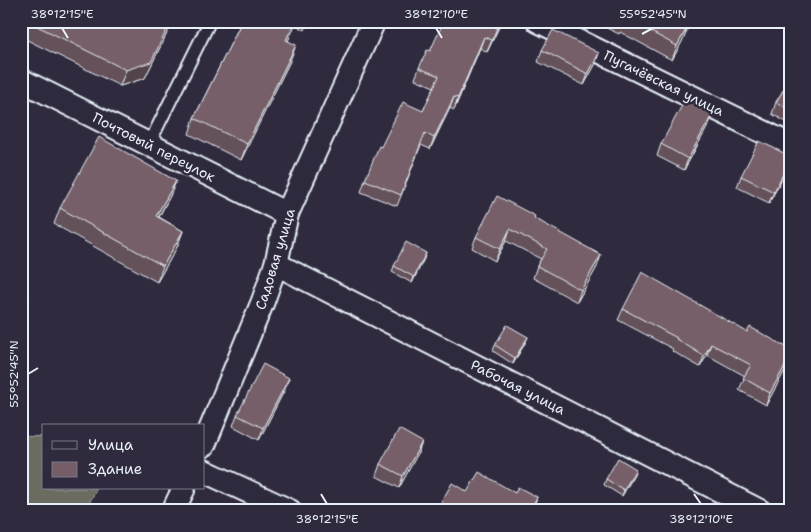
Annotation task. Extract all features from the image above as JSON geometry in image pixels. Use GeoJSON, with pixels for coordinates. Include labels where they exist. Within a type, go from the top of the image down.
{"type":"FeatureCollection","features":[{"type":"Feature","properties":{"kind":"street","name":"Садовая улица"},"geometry":{"type":"LineString","coordinates":[[205,443],[264,301],[276,264],[287,214],[374,21]]}},
{"type":"Feature","properties":{"kind":"street","name":"Пугачёвская улица"},"geometry":{"type":"LineString","coordinates":[[538,21],[790,145]]}},
{"type":"Feature","properties":{"kind":"street","name":"Почтовый переулок"},"geometry":{"type":"LineString","coordinates":[[21,80],[287,214]]}},
{"type":"Feature","properties":{"kind":"street","name":"Рабочая улица"},"geometry":{"type":"LineString","coordinates":[[276,264],[760,511]]}},
{"type":"Feature","properties":{"kind":"street"},"geometry":{"type":"LineString","coordinates":[[205,470],[290,511]]}},
{"type":"Feature","properties":{"kind":"street"},"geometry":{"type":"LineString","coordinates":[[173,510],[183,490]]}},
{"type":"Feature","properties":{"kind":"lane"},"geometry":{"type":"LineString","coordinates":[[149,144],[210,21]]}},
{"type":"Feature","properties":{"kind":"green space"},"geometry":{"type":"Polygon","coordinates":[[[21,436],[42,437],[42,490],[96,490],[85,511],[21,511],[21,436]]]}},
{"type":"Feature","properties":{"kind":"building"},"geometry":{"type":"Polygon","coordinates":[[[27,21],[171,21],[151,62],[126,70],[27,21]]]}},
{"type":"Feature","properties":{"kind":"building"},"geometry":{"type":"Polygon","coordinates":[[[242,21],[295,21],[286,40],[296,45],[247,144],[194,118],[242,21]]]}},
{"type":"Feature","properties":{"kind":"building"},"geometry":{"type":"Polygon","coordinates":[[[444,21],[500,21],[492,40],[484,37],[458,98],[454,97],[434,138],[425,133],[401,195],[365,180],[379,146],[381,147],[403,102],[423,111],[439,76],[419,68],[427,50],[430,51],[444,21]]]}},
{"type":"Feature","properties":{"kind":"building"},"geometry":{"type":"Polygon","coordinates":[[[631,21],[684,21],[689,24],[677,46],[631,21]]]}},
{"type":"Feature","properties":{"kind":"building"},"geometry":{"type":"Polygon","coordinates":[[[553,30],[599,53],[588,74],[542,50],[553,30]]]}},
{"type":"Feature","properties":{"kind":"building"},"geometry":{"type":"Polygon","coordinates":[[[790,79],[790,110],[776,102],[790,79]]]}},
{"type":"Feature","properties":{"kind":"building"},"geometry":{"type":"Polygon","coordinates":[[[686,98],[713,113],[688,159],[661,144],[686,98]]]}},
{"type":"Feature","properties":{"kind":"building"},"geometry":{"type":"Polygon","coordinates":[[[99,137],[176,181],[156,216],[183,231],[163,266],[60,208],[99,137]]]}},
{"type":"Feature","properties":{"kind":"building"},"geometry":{"type":"Polygon","coordinates":[[[759,141],[790,156],[790,160],[774,192],[741,176],[759,141]]]}},
{"type":"Feature","properties":{"kind":"building"},"geometry":{"type":"Polygon","coordinates":[[[497,196],[601,255],[581,290],[537,266],[547,249],[510,229],[500,249],[476,237],[497,196]]]}},
{"type":"Feature","properties":{"kind":"building"},"geometry":{"type":"Polygon","coordinates":[[[406,242],[426,253],[414,277],[394,266],[406,242]]]}},
{"type":"Feature","properties":{"kind":"building"},"geometry":{"type":"Polygon","coordinates":[[[642,272],[747,332],[750,327],[790,349],[790,357],[770,393],[743,378],[751,365],[711,344],[704,356],[677,338],[623,309],[642,272]]]}},
{"type":"Feature","properties":{"kind":"building"},"geometry":{"type":"Polygon","coordinates":[[[21,292],[29,296],[21,312],[21,292]]]}},
{"type":"Feature","properties":{"kind":"building"},"geometry":{"type":"Polygon","coordinates":[[[507,325],[528,337],[515,358],[495,345],[507,325]]]}},
{"type":"Feature","properties":{"kind":"building"},"geometry":{"type":"Polygon","coordinates":[[[263,364],[289,378],[263,428],[237,415],[263,364]]]}},
{"type":"Feature","properties":{"kind":"building"},"geometry":{"type":"Polygon","coordinates":[[[399,429],[422,442],[403,476],[380,464],[399,429]]]}},
{"type":"Feature","properties":{"kind":"building"},"geometry":{"type":"Polygon","coordinates":[[[618,458],[636,469],[624,490],[606,479],[618,458]]]}},
{"type":"Feature","properties":{"kind":"building"},"geometry":{"type":"Polygon","coordinates":[[[479,472],[515,493],[518,487],[537,497],[530,511],[447,511],[439,506],[452,483],[467,492],[479,472]]]}},
{"type":"Feature","properties":{"kind":"building"},"geometry":{"type":"Polygon","coordinates":[[[255,503],[272,511],[251,511],[255,503]]]}}]}
